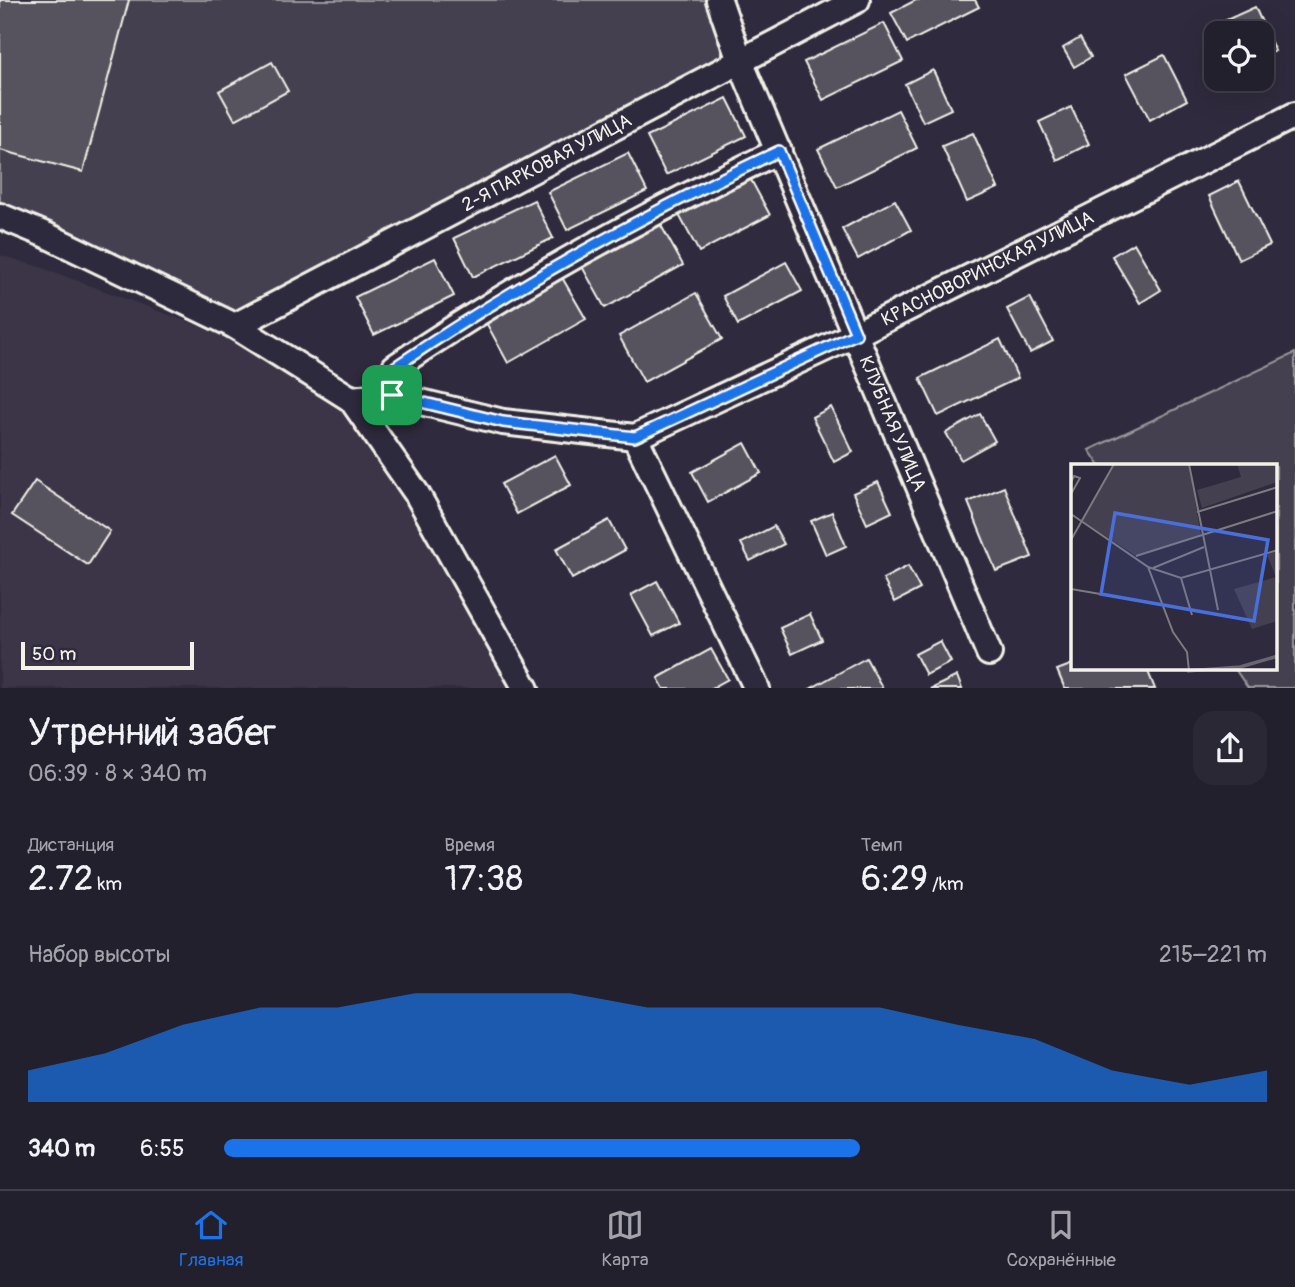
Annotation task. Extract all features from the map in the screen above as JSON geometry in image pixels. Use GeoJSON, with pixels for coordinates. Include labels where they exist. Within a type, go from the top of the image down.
{"type":"FeatureCollection","features":[{"type":"Feature","properties":{"kind":"street","name":"КЛУБНАЯ УЛИЦА"},"geometry":{"type":"LineString","coordinates":[[719,0],[740,61],[989,653]]}},
{"type":"Feature","properties":{"kind":"street","name":"2-Я ПАРКОВАЯ УЛИЦА"},"geometry":{"type":"LineString","coordinates":[[235,326],[857,0]]}},
{"type":"Feature","properties":{"kind":"street","name":"КРАСНОВОРИНСКАЯ УЛИЦА"},"geometry":{"type":"LineString","coordinates":[[635,437],[856,334],[1295,115]]}},
{"type":"Feature","properties":{"kind":"street"},"geometry":{"type":"LineString","coordinates":[[392,395],[395,367],[478,311],[575,254],[695,190],[779,151]]}},
{"type":"Feature","properties":{"kind":"street"},"geometry":{"type":"LineString","coordinates":[[0,216],[46,235],[235,326],[351,398],[417,494],[526,688]]}},
{"type":"Feature","properties":{"kind":"street"},"geometry":{"type":"LineString","coordinates":[[351,398],[392,395],[503,422],[635,437],[757,688]]}},
{"type":"Feature","properties":{"kind":"shaded area"},"geometry":{"type":"Polygon","coordinates":[[[0,0],[719,0],[740,61],[235,326],[0,216],[0,0]]]}},
{"type":"Feature","properties":{"kind":"shaded area"},"geometry":{"type":"Polygon","coordinates":[[[0,255],[43,268],[274,354],[360,422],[509,688],[0,688],[0,255]]]}},
{"type":"Feature","properties":{"kind":"shaded area"},"geometry":{"type":"Polygon","coordinates":[[[1295,353],[1295,688],[1248,688],[1236,671],[1278,671],[1278,464],[1099,464],[1089,450],[1295,353]]]}},
{"type":"Feature","properties":{"kind":"building"},"geometry":{"type":"Polygon","coordinates":[[[0,0],[129,0],[83,172],[0,150],[0,0]]]}},
{"type":"Feature","properties":{"kind":"building"},"geometry":{"type":"Polygon","coordinates":[[[916,0],[975,0],[979,7],[907,43],[891,13],[916,0]]]}},
{"type":"Feature","properties":{"kind":"building"},"geometry":{"type":"Polygon","coordinates":[[[1255,7],[1261,21],[1224,21],[1255,7]]]}},
{"type":"Feature","properties":{"kind":"building"},"geometry":{"type":"Polygon","coordinates":[[[884,23],[903,61],[823,100],[804,62],[884,23]]]}},
{"type":"Feature","properties":{"kind":"building"},"geometry":{"type":"Polygon","coordinates":[[[1080,38],[1091,57],[1074,67],[1063,48],[1080,38]]]}},
{"type":"Feature","properties":{"kind":"building"},"geometry":{"type":"Polygon","coordinates":[[[1164,55],[1187,100],[1150,120],[1126,74],[1164,55]]]}},
{"type":"Feature","properties":{"kind":"building"},"geometry":{"type":"Polygon","coordinates":[[[272,62],[288,91],[235,120],[219,91],[272,62]]]}},
{"type":"Feature","properties":{"kind":"building"},"geometry":{"type":"Polygon","coordinates":[[[933,70],[951,109],[923,122],[905,84],[933,70]]]}},
{"type":"Feature","properties":{"kind":"building"},"geometry":{"type":"Polygon","coordinates":[[[727,98],[746,136],[666,175],[647,137],[727,98]]]}},
{"type":"Feature","properties":{"kind":"building"},"geometry":{"type":"Polygon","coordinates":[[[1071,107],[1089,144],[1057,160],[1039,122],[1071,107]]]}},
{"type":"Feature","properties":{"kind":"building"},"geometry":{"type":"Polygon","coordinates":[[[898,110],[917,148],[837,187],[818,149],[898,110]]]}},
{"type":"Feature","properties":{"kind":"building"},"geometry":{"type":"Polygon","coordinates":[[[973,133],[998,188],[967,202],[942,146],[973,133]]]}},
{"type":"Feature","properties":{"kind":"building"},"geometry":{"type":"Polygon","coordinates":[[[628,153],[647,191],[567,230],[548,192],[628,153]]]}},
{"type":"Feature","properties":{"kind":"building"},"geometry":{"type":"Polygon","coordinates":[[[750,178],[770,215],[699,252],[679,215],[750,178]]]}},
{"type":"Feature","properties":{"kind":"building"},"geometry":{"type":"Polygon","coordinates":[[[1239,181],[1270,245],[1239,260],[1209,196],[1239,181]]]}},
{"type":"Feature","properties":{"kind":"building"},"geometry":{"type":"Polygon","coordinates":[[[534,200],[553,238],[473,277],[454,238],[534,200]]]}},
{"type":"Feature","properties":{"kind":"building"},"geometry":{"type":"Polygon","coordinates":[[[895,200],[911,230],[858,259],[842,229],[895,200]]]}},
{"type":"Feature","properties":{"kind":"building"},"geometry":{"type":"Polygon","coordinates":[[[658,220],[683,265],[605,308],[580,263],[658,220]]]}},
{"type":"Feature","properties":{"kind":"building"},"geometry":{"type":"Polygon","coordinates":[[[1134,243],[1161,290],[1140,303],[1112,256],[1134,243]]]}},
{"type":"Feature","properties":{"kind":"building"},"geometry":{"type":"Polygon","coordinates":[[[435,258],[454,296],[374,335],[355,297],[435,258]]]}},
{"type":"Feature","properties":{"kind":"building"},"geometry":{"type":"Polygon","coordinates":[[[786,262],[802,291],[738,325],[723,296],[786,262]]]}},
{"type":"Feature","properties":{"kind":"building"},"geometry":{"type":"Polygon","coordinates":[[[560,274],[586,319],[508,363],[483,317],[560,274]]]}},
{"type":"Feature","properties":{"kind":"building"},"geometry":{"type":"Polygon","coordinates":[[[696,293],[722,339],[644,382],[619,336],[696,293]]]}},
{"type":"Feature","properties":{"kind":"building"},"geometry":{"type":"Polygon","coordinates":[[[1030,297],[1053,341],[1030,353],[1007,309],[1030,297]]]}},
{"type":"Feature","properties":{"kind":"building"},"geometry":{"type":"Polygon","coordinates":[[[1000,339],[1018,378],[938,416],[920,378],[1000,339]]]}},
{"type":"Feature","properties":{"kind":"building"},"geometry":{"type":"Polygon","coordinates":[[[831,407],[853,452],[834,462],[812,417],[831,407]]]}},
{"type":"Feature","properties":{"kind":"building"},"geometry":{"type":"Polygon","coordinates":[[[980,414],[995,441],[961,460],[946,433],[980,414]]]}},
{"type":"Feature","properties":{"kind":"building"},"geometry":{"type":"Polygon","coordinates":[[[745,443],[761,473],[708,502],[692,472],[745,443]]]}},
{"type":"Feature","properties":{"kind":"building"},"geometry":{"type":"Polygon","coordinates":[[[555,455],[571,485],[517,514],[501,484],[555,455]]]}},
{"type":"Feature","properties":{"kind":"building"},"geometry":{"type":"Polygon","coordinates":[[[35,481],[110,531],[88,565],[12,515],[35,481]]]}},
{"type":"Feature","properties":{"kind":"building"},"geometry":{"type":"Polygon","coordinates":[[[878,482],[892,512],[867,524],[853,493],[878,482]]]}},
{"type":"Feature","properties":{"kind":"building"},"geometry":{"type":"Polygon","coordinates":[[[1004,487],[1032,557],[996,571],[968,502],[1004,487]]]}},
{"type":"Feature","properties":{"kind":"building"},"geometry":{"type":"Polygon","coordinates":[[[832,512],[846,546],[826,555],[811,521],[832,512]]]}},
{"type":"Feature","properties":{"kind":"building"},"geometry":{"type":"Polygon","coordinates":[[[609,520],[625,550],[572,579],[556,549],[609,520]]]}},
{"type":"Feature","properties":{"kind":"building"},"geometry":{"type":"Polygon","coordinates":[[[774,526],[784,544],[750,561],[741,543],[774,526]]]}},
{"type":"Feature","properties":{"kind":"building"},"geometry":{"type":"Polygon","coordinates":[[[908,566],[920,589],[895,602],[883,579],[908,566]]]}},
{"type":"Feature","properties":{"kind":"building"},"geometry":{"type":"Polygon","coordinates":[[[657,581],[679,623],[653,636],[631,595],[657,581]]]}},
{"type":"Feature","properties":{"kind":"building"},"geometry":{"type":"Polygon","coordinates":[[[810,614],[822,640],[792,654],[780,628],[810,614]]]}},
{"type":"Feature","properties":{"kind":"building"},"geometry":{"type":"Polygon","coordinates":[[[940,641],[951,662],[926,675],[915,654],[940,641]]]}},
{"type":"Feature","properties":{"kind":"building"},"geometry":{"type":"Polygon","coordinates":[[[711,649],[728,679],[712,688],[663,688],[658,678],[711,649]]]}},
{"type":"Feature","properties":{"kind":"building"},"geometry":{"type":"Polygon","coordinates":[[[866,658],[882,688],[812,688],[866,658]]]}},
{"type":"Feature","properties":{"kind":"building"},"geometry":{"type":"Polygon","coordinates":[[[1071,665],[1071,671],[1148,671],[1155,688],[1065,688],[1057,670],[1071,665]]]}},
{"type":"Feature","properties":{"kind":"building"},"geometry":{"type":"Polygon","coordinates":[[[957,676],[962,688],[932,688],[957,676]]]}},
{"type":"Feature","properties":{"kind":"route"},"geometry":{"type":"LineString","coordinates":[[779,151],[856,334],[635,437],[503,422],[392,395],[395,367],[478,311],[575,254],[695,190],[779,151]]}}]}
